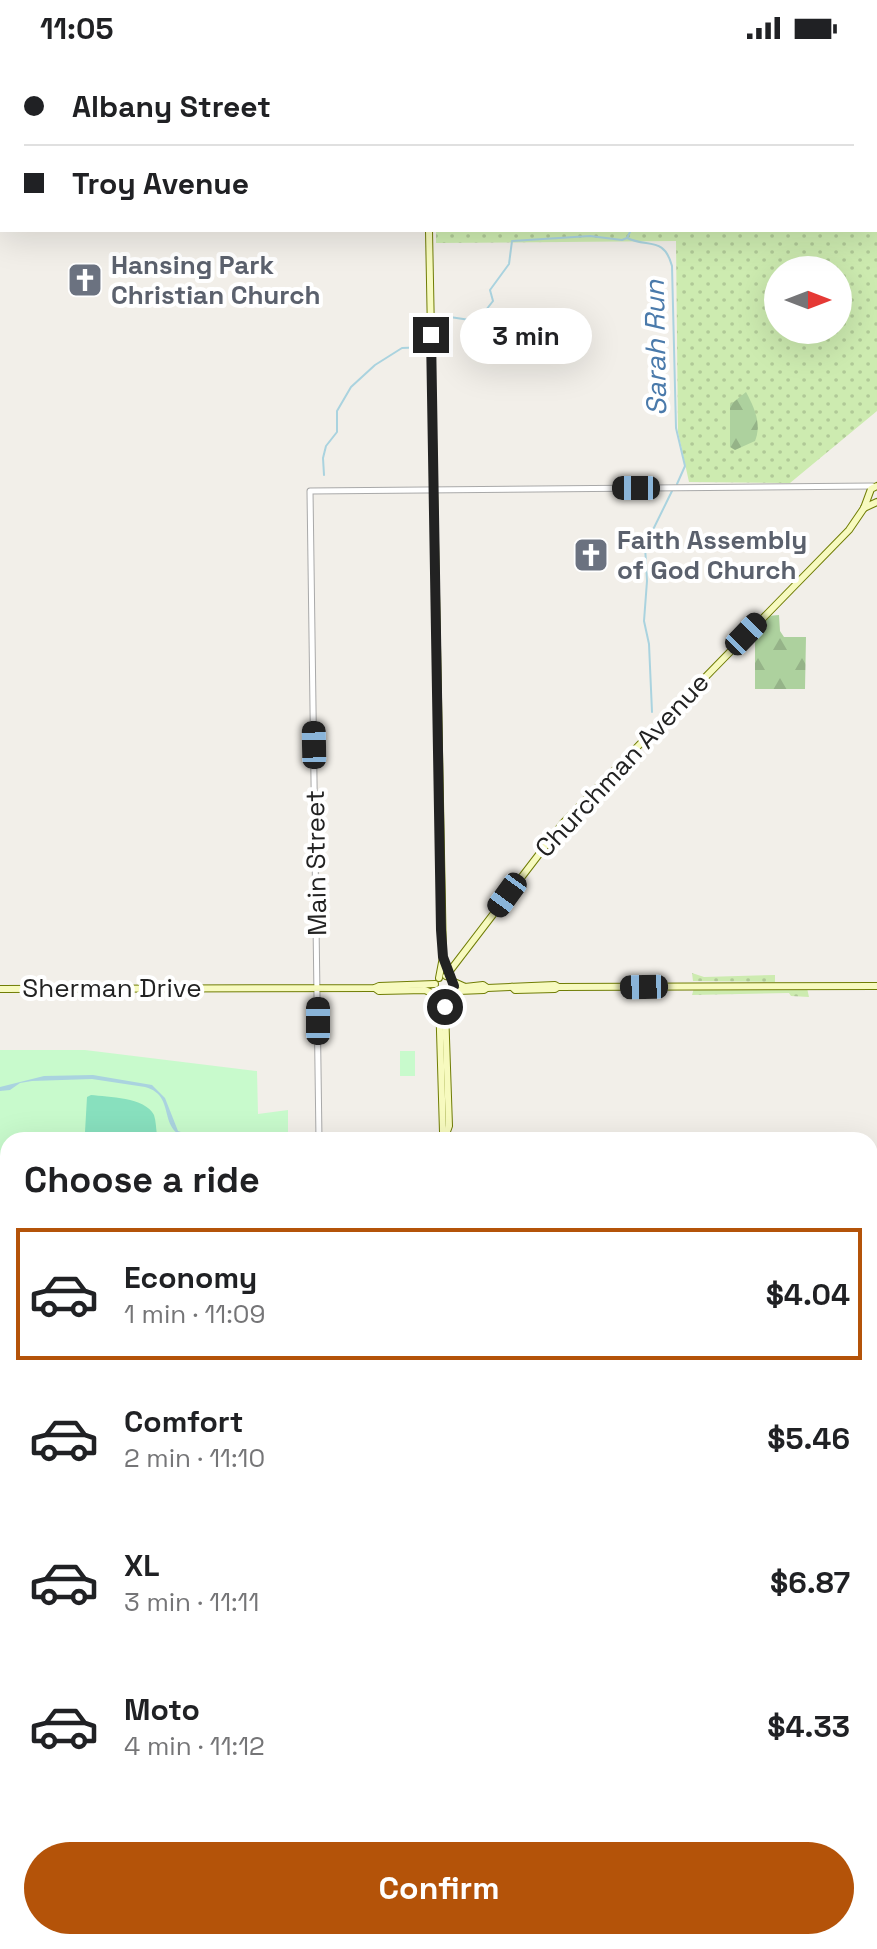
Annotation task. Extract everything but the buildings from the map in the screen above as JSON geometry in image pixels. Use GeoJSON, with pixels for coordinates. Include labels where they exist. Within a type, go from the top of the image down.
{"type":"FeatureCollection","features":[{"type":"Feature","properties":{"kind":"main road"},"geometry":{"type":"LineString","coordinates":[[429,232],[443,956],[452,995]]}},
{"type":"Feature","properties":{"kind":"main road","name":"Churchman Avenue"},"geometry":{"type":"LineString","coordinates":[[446,979],[563,823],[849,530],[875,486]]}},
{"type":"Feature","properties":{"kind":"main road","name":"Churchman Avenue"},"geometry":{"type":"LineString","coordinates":[[864,508],[876,502],[868,495]]}},
{"type":"Feature","properties":{"kind":"main road"},"geometry":{"type":"LineString","coordinates":[[443,956],[458,962]]}},
{"type":"Feature","properties":{"kind":"main road"},"geometry":{"type":"LineString","coordinates":[[443,1132],[438,996],[446,979]]}},
{"type":"Feature","properties":{"kind":"main road"},"geometry":{"type":"LineString","coordinates":[[375,988],[446,979],[464,987],[484,985],[487,988]]}},
{"type":"Feature","properties":{"kind":"main road"},"geometry":{"type":"LineString","coordinates":[[375,988],[379,991],[425,990],[438,996],[512,987],[515,990],[558,987],[877,986]]}},
{"type":"Feature","properties":{"kind":"main road","name":"Sherman Drive"},"geometry":{"type":"LineString","coordinates":[[0,989],[375,988]]}},
{"type":"Feature","properties":{"kind":"main road"},"geometry":{"type":"LineString","coordinates":[[447,1132],[445,1007],[452,995]]}},
{"type":"Feature","properties":{"kind":"street"},"geometry":{"type":"LineString","coordinates":[[434,489],[875,486]]}},
{"type":"Feature","properties":{"kind":"street","name":"Main Street"},"geometry":{"type":"LineString","coordinates":[[319,1132],[310,491],[434,489]]}},
{"type":"Feature","properties":{"kind":"green space"},"geometry":{"type":"Polygon","coordinates":[[[436,232],[877,232],[877,411],[790,483],[689,482],[678,432],[676,241],[436,243],[436,232]]]}},
{"type":"Feature","properties":{"kind":"green space"},"geometry":{"type":"Polygon","coordinates":[[[746,392],[756,416],[757,435],[755,441],[735,450],[730,447],[730,405],[746,392]]]}},
{"type":"Feature","properties":{"kind":"green space"},"geometry":{"type":"Polygon","coordinates":[[[779,615],[780,631],[784,637],[806,637],[805,689],[755,689],[755,631],[767,616],[779,615]]]}},
{"type":"Feature","properties":{"kind":"green space"},"geometry":{"type":"Polygon","coordinates":[[[692,973],[704,977],[775,975],[775,982],[693,981],[692,973]]]}},
{"type":"Feature","properties":{"kind":"green space"},"geometry":{"type":"Polygon","coordinates":[[[694,988],[807,988],[809,997],[791,996],[789,993],[692,995],[694,988]]]}},
{"type":"Feature","properties":{"kind":"green space"},"geometry":{"type":"Polygon","coordinates":[[[0,1050],[85,1050],[257,1071],[258,1114],[288,1110],[288,1132],[0,1132],[0,1050]]]}},
{"type":"Feature","properties":{"kind":"green space"},"geometry":{"type":"Polygon","coordinates":[[[400,1051],[415,1051],[415,1076],[400,1076],[400,1051]]]}},
{"type":"Feature","properties":{"kind":"green space"},"geometry":{"type":"Polygon","coordinates":[[[87,1097],[126,1099],[143,1105],[154,1115],[157,1132],[85,1132],[87,1097]]]}},
{"type":"Feature","properties":{"kind":"water"},"geometry":{"type":"Polygon","coordinates":[[[93,1075],[152,1085],[165,1098],[181,1132],[176,1132],[171,1126],[156,1092],[145,1087],[92,1079],[32,1081],[0,1091],[0,1087],[44,1076],[93,1075]]]}},
{"type":"Feature","properties":{"kind":"waterway"},"geometry":{"type":"LineString","coordinates":[[435,342],[437,325],[443,316],[470,320],[486,310],[493,301],[490,290],[509,264],[512,241],[590,236],[622,240],[630,232]]}},
{"type":"Feature","properties":{"kind":"waterway","name":"Sarah Run"},"geometry":{"type":"LineString","coordinates":[[627,238],[654,244],[665,250],[672,266],[676,428],[685,466],[677,484]]}},
{"type":"Feature","properties":{"kind":"waterway"},"geometry":{"type":"LineString","coordinates":[[324,475],[326,446],[337,432],[337,411],[351,387],[375,365],[402,348],[428,347]]}},
{"type":"Feature","properties":{"kind":"waterway"},"geometry":{"type":"LineString","coordinates":[[652,712],[649,644],[644,621],[647,581],[645,546],[672,491]]}},
{"type":"Feature","properties":{"kind":"place","name":"Hansing Park Christian Church"},"geometry":{"type":"Point","coordinates":[85,280]}},
{"type":"Feature","properties":{"kind":"place","name":"Faith Assembly of God Church"},"geometry":{"type":"Point","coordinates":[591,555]}},
{"type":"Feature","properties":{"kind":"route"},"geometry":{"type":"LineString","coordinates":[[431,335],[441,930],[443,957],[454,986],[445,1007]]}}]}
